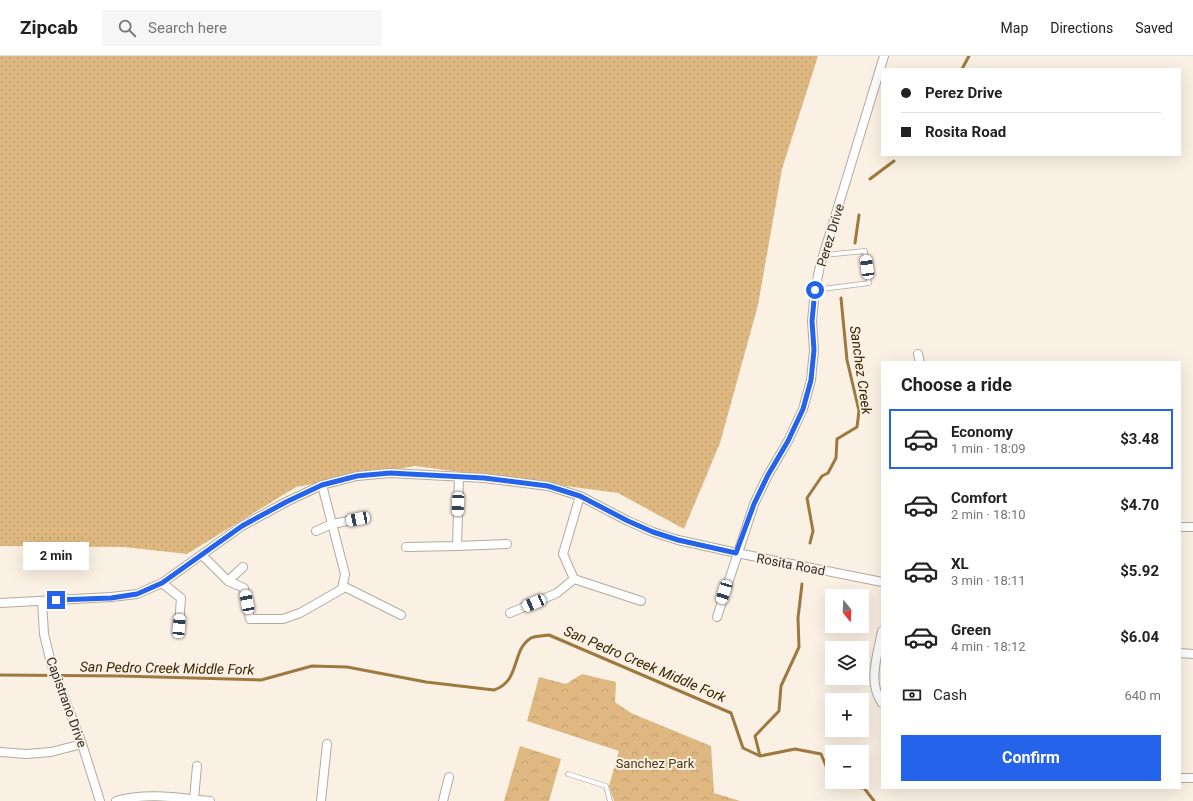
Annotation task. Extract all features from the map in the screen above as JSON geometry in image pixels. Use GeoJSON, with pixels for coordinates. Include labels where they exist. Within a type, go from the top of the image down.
{"type":"FeatureCollection","features":[{"type":"Feature","properties":{"kind":"street","name":"Perez Drive"},"geometry":{"type":"LineString","coordinates":[[716,617],[736,553],[754,504],[768,475],[788,441],[803,409],[811,380],[814,350],[812,321],[815,290],[824,255],[884,56]]}},
{"type":"Feature","properties":{"kind":"street","name":"Rosita Road"},"geometry":{"type":"LineString","coordinates":[[0,602],[111,598],[137,594],[162,583],[242,526],[286,502],[322,485],[357,476],[390,473],[484,478],[548,486],[580,496],[628,521],[653,532],[678,540],[881,582]]}},
{"type":"Feature","properties":{"kind":"street"},"geometry":{"type":"LineString","coordinates":[[457,546],[459,477]]}},
{"type":"Feature","properties":{"kind":"street"},"geometry":{"type":"LineString","coordinates":[[202,555],[228,581],[244,588],[250,620],[283,619],[295,615],[342,589],[346,574],[322,485]]}},
{"type":"Feature","properties":{"kind":"street"},"geometry":{"type":"LineString","coordinates":[[580,496],[563,554],[574,578],[641,602]]}},
{"type":"Feature","properties":{"kind":"street"},"geometry":{"type":"LineString","coordinates":[[316,531],[332,524],[358,519]]}},
{"type":"Feature","properties":{"kind":"street"},"geometry":{"type":"LineString","coordinates":[[1181,527],[1193,527]]}},
{"type":"Feature","properties":{"kind":"street"},"geometry":{"type":"LineString","coordinates":[[406,548],[507,544]]}},
{"type":"Feature","properties":{"kind":"street"},"geometry":{"type":"LineString","coordinates":[[228,581],[243,567]]}},
{"type":"Feature","properties":{"kind":"street"},"geometry":{"type":"LineString","coordinates":[[510,613],[557,593],[574,578]]}},
{"type":"Feature","properties":{"kind":"street"},"geometry":{"type":"LineString","coordinates":[[162,583],[181,598],[179,626]]}},
{"type":"Feature","properties":{"kind":"street"},"geometry":{"type":"LineString","coordinates":[[343,586],[401,616]]}},
{"type":"Feature","properties":{"kind":"street","name":"Capistrano Drive"},"geometry":{"type":"LineString","coordinates":[[42,601],[44,634],[51,663],[82,744],[100,801]]}},
{"type":"Feature","properties":{"kind":"street"},"geometry":{"type":"LineString","coordinates":[[881,637],[874,683],[877,696],[881,702]]}},
{"type":"Feature","properties":{"kind":"street"},"geometry":{"type":"LineString","coordinates":[[1181,653],[1193,654]]}},
{"type":"Feature","properties":{"kind":"street"},"geometry":{"type":"LineString","coordinates":[[0,752],[26,754],[51,752],[82,744]]}},
{"type":"Feature","properties":{"kind":"street"},"geometry":{"type":"LineString","coordinates":[[321,801],[327,744]]}},
{"type":"Feature","properties":{"kind":"street"},"geometry":{"type":"LineString","coordinates":[[194,799],[197,766]]}},
{"type":"Feature","properties":{"kind":"street"},"geometry":{"type":"LineString","coordinates":[[443,801],[449,777]]}},
{"type":"Feature","properties":{"kind":"street"},"geometry":{"type":"LineString","coordinates":[[1181,778],[1193,778]]}},
{"type":"Feature","properties":{"kind":"street"},"geometry":{"type":"LineString","coordinates":[[116,801],[156,795],[210,801]]}},
{"type":"Feature","properties":{"kind":"lane"},"geometry":{"type":"LineString","coordinates":[[815,290],[869,283],[865,251],[824,255]]}},
{"type":"Feature","properties":{"kind":"lane"},"geometry":{"type":"LineString","coordinates":[[568,774],[606,786],[610,801]]}},
{"type":"Feature","properties":{"kind":"green space"},"geometry":{"type":"Polygon","coordinates":[[[0,56],[818,56],[782,169],[758,305],[720,443],[684,529],[618,493],[415,466],[296,487],[187,554],[124,547],[0,546],[0,56]]]}},
{"type":"Feature","properties":{"kind":"green space","name":"Sanchez Park"},"geometry":{"type":"Polygon","coordinates":[[[582,674],[616,682],[615,702],[631,713],[711,746],[714,793],[740,801],[614,801],[609,786],[619,751],[527,721],[539,677],[566,684],[582,674]]]}},
{"type":"Feature","properties":{"kind":"green space"},"geometry":{"type":"Polygon","coordinates":[[[520,746],[561,759],[549,801],[504,801],[520,746]]]}},
{"type":"Feature","properties":{"kind":"waterway","name":"Sanchez Creek"},"geometry":{"type":"LineString","coordinates":[[963,68],[969,56]]}},
{"type":"Feature","properties":{"kind":"waterway","name":"Sanchez Creek"},"geometry":{"type":"LineString","coordinates":[[870,179],[894,161]]}},
{"type":"Feature","properties":{"kind":"waterway","name":"Sanchez Creek"},"geometry":{"type":"LineString","coordinates":[[855,243],[859,215]]}},
{"type":"Feature","properties":{"kind":"waterway","name":"Sanchez Creek"},"geometry":{"type":"LineString","coordinates":[[810,543],[813,531],[807,498],[822,476],[828,473],[836,458],[837,439],[857,427],[859,411],[847,360],[841,298]]}},
{"type":"Feature","properties":{"kind":"waterway","name":"Sanchez Creek"},"geometry":{"type":"LineString","coordinates":[[760,756],[755,736],[779,711],[781,686],[799,647],[798,618],[802,584]]}},
{"type":"Feature","properties":{"kind":"waterway","name":"San Pedro Creek Middle Fork"},"geometry":{"type":"LineString","coordinates":[[0,675],[122,676],[261,680],[312,666],[347,667],[426,682],[494,690],[503,686],[508,680],[525,643],[533,637],[549,635],[731,713],[743,748],[760,756]]}},
{"type":"Feature","properties":{"kind":"waterway"},"geometry":{"type":"LineString","coordinates":[[760,756],[795,749],[821,754],[825,763]]}},
{"type":"Feature","properties":{"kind":"waterway"},"geometry":{"type":"LineString","coordinates":[[865,789],[874,801]]}},
{"type":"Feature","properties":{"kind":"route"},"geometry":{"type":"LineString","coordinates":[[56,600],[111,598],[137,594],[162,583],[242,526],[286,502],[322,485],[357,476],[390,473],[484,478],[548,486],[580,496],[653,532],[678,540],[736,553],[754,504],[768,475],[788,441],[803,409],[811,380],[814,350],[812,321],[815,290]]}}]}
